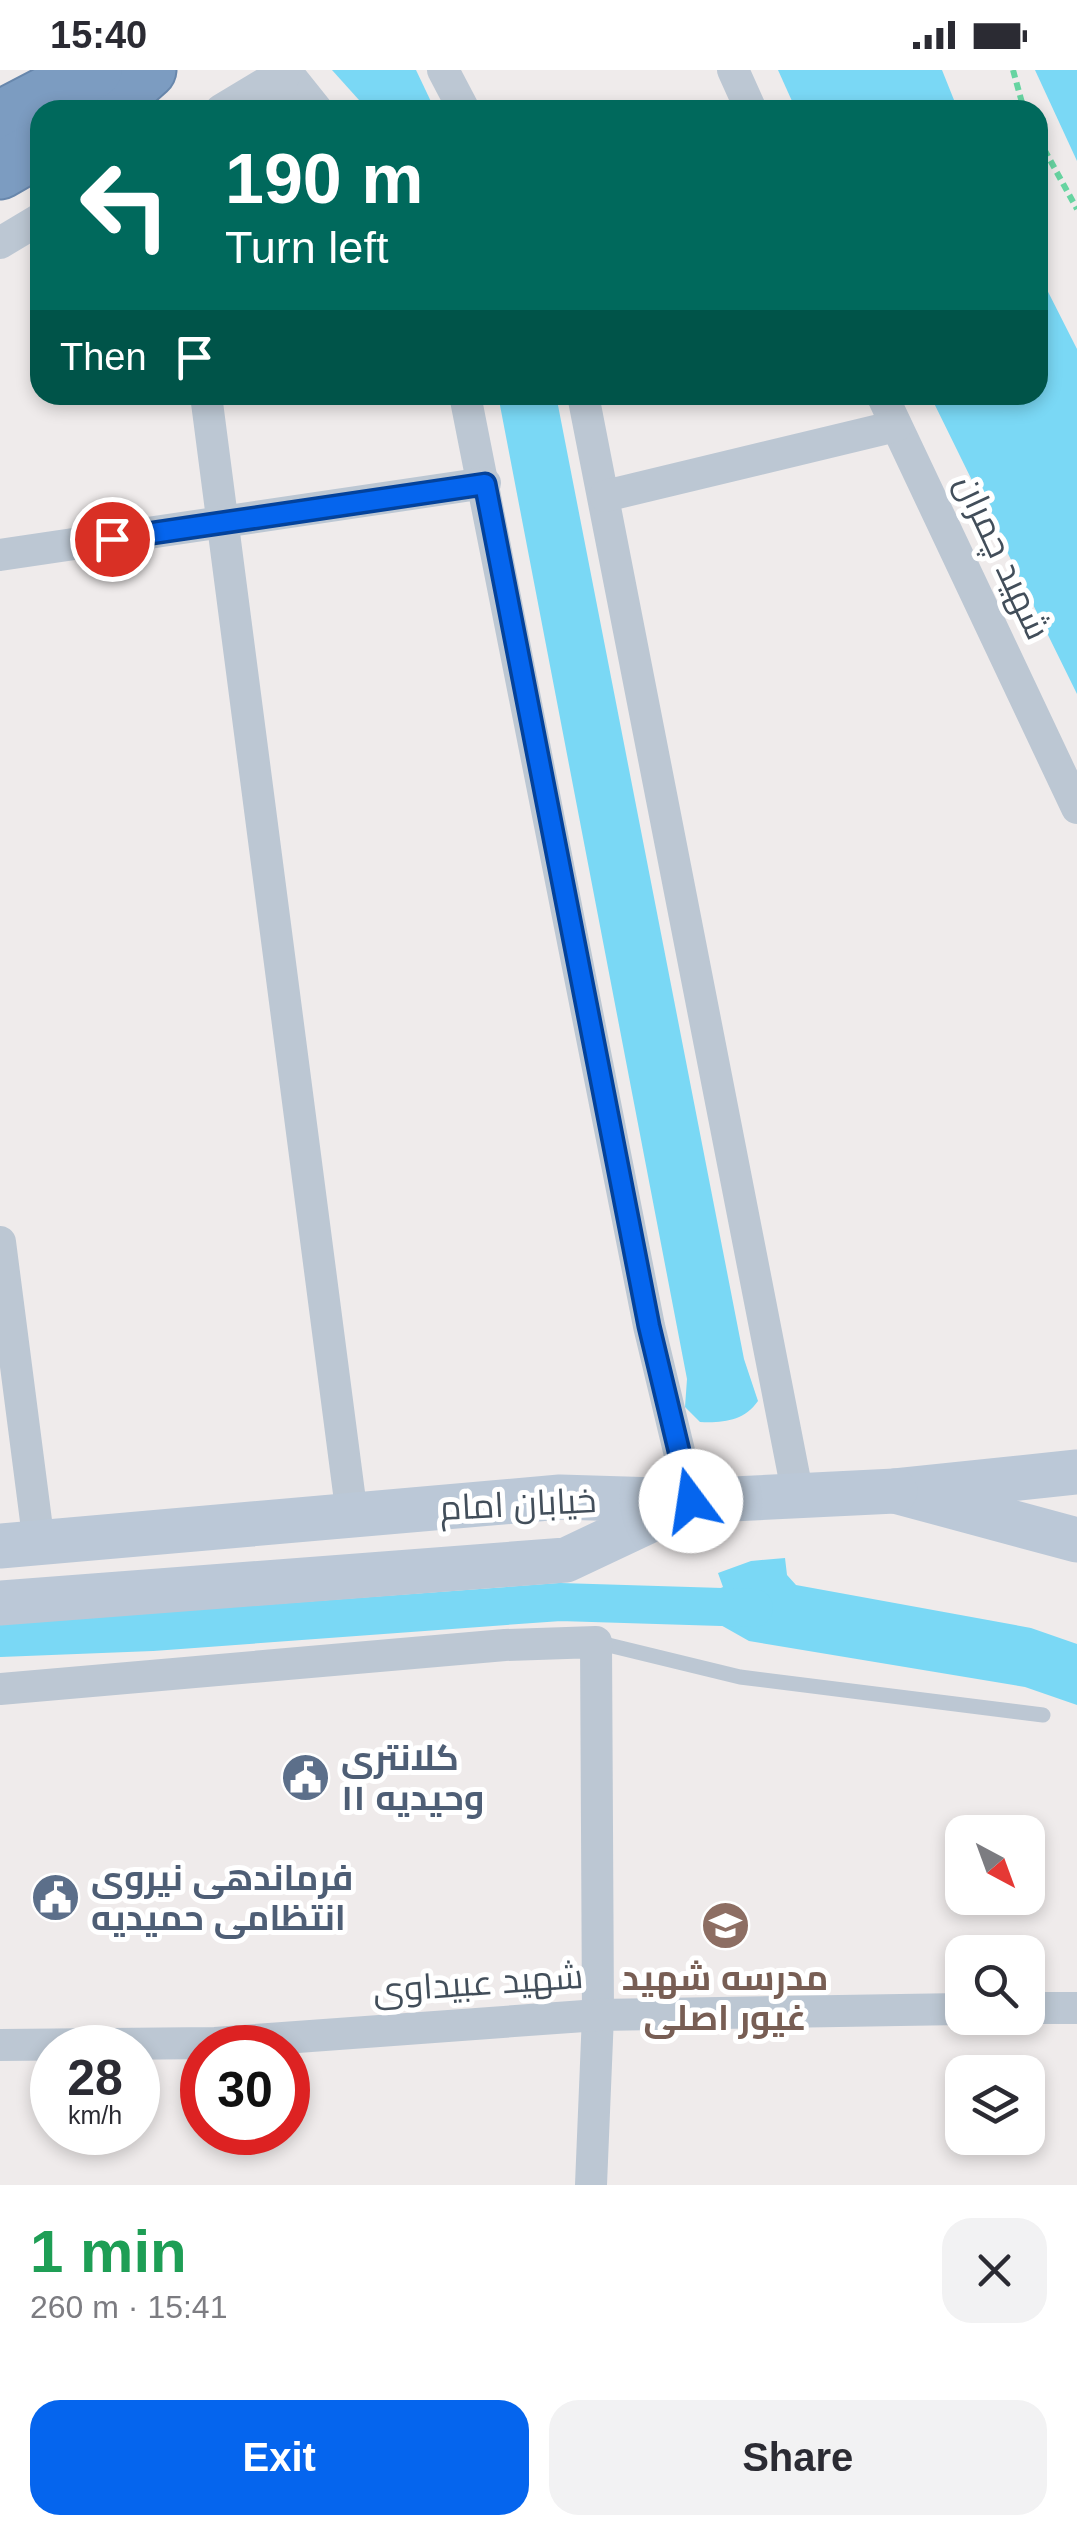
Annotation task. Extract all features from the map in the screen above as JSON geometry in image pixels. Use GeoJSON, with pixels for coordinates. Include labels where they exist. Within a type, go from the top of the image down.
{"type":"FeatureCollection","features":[{"type":"Feature","properties":{"kind":"highway"},"geometry":{"type":"LineString","coordinates":[[36,100],[94,70]]}},
{"type":"Feature","properties":{"kind":"highway"},"geometry":{"type":"LineString","coordinates":[[114,100],[148,70]]}},
{"type":"Feature","properties":{"kind":"highway"},"geometry":{"type":"LineString","coordinates":[[0,119],[30,103]]}},
{"type":"Feature","properties":{"kind":"highway"},"geometry":{"type":"LineString","coordinates":[[0,171],[30,154]]}},
{"type":"Feature","properties":{"kind":"main road"},"geometry":{"type":"LineString","coordinates":[[691,1501],[895,1491],[1077,1472]]}},
{"type":"Feature","properties":{"kind":"main road"},"geometry":{"type":"LineString","coordinates":[[895,1491],[1077,1540]]}},
{"type":"Feature","properties":{"kind":"main road","name":"خیابان امام"},"geometry":{"type":"LineString","coordinates":[[20,1545],[560,1497],[691,1501]]}},
{"type":"Feature","properties":{"kind":"main road","name":"خیابان امام"},"geometry":{"type":"LineString","coordinates":[[0,1603],[566,1560],[691,1501]]}},
{"type":"Feature","properties":{"kind":"street"},"geometry":{"type":"LineString","coordinates":[[237,100],[286,70]]}},
{"type":"Feature","properties":{"kind":"street"},"geometry":{"type":"LineString","coordinates":[[274,100],[286,70]]}},
{"type":"Feature","properties":{"kind":"street"},"geometry":{"type":"LineString","coordinates":[[286,70],[308,100]]}},
{"type":"Feature","properties":{"kind":"street"},"geometry":{"type":"LineString","coordinates":[[443,70],[459,100]]}},
{"type":"Feature","properties":{"kind":"street"},"geometry":{"type":"LineString","coordinates":[[733,70],[746,100]]}},
{"type":"Feature","properties":{"kind":"street"},"geometry":{"type":"LineString","coordinates":[[0,242],[30,224]]}},
{"type":"Feature","properties":{"kind":"street"},"geometry":{"type":"LineString","coordinates":[[207,405],[352,1516]]}},
{"type":"Feature","properties":{"kind":"street"},"geometry":{"type":"LineString","coordinates":[[467,405],[649,1326],[691,1501]]}},
{"type":"Feature","properties":{"kind":"street"},"geometry":{"type":"LineString","coordinates":[[585,405],[798,1496]]}},
{"type":"Feature","properties":{"kind":"street","name":"شهید چمران"},"geometry":{"type":"LineString","coordinates":[[887,405],[1077,808]]}},
{"type":"Feature","properties":{"kind":"street"},"geometry":{"type":"LineString","coordinates":[[605,496],[896,426]]}},
{"type":"Feature","properties":{"kind":"street"},"geometry":{"type":"LineString","coordinates":[[0,555],[485,484]]}},
{"type":"Feature","properties":{"kind":"street"},"geometry":{"type":"LineString","coordinates":[[0,1242],[20,1545]]}},
{"type":"Feature","properties":{"kind":"street"},"geometry":{"type":"LineString","coordinates":[[0,1689],[504,1645],[596,1642],[598,2014],[591,2185]]}},
{"type":"Feature","properties":{"kind":"street"},"geometry":{"type":"LineString","coordinates":[[1045,2008],[1077,2008]]}},
{"type":"Feature","properties":{"kind":"street","name":"شهید عبیداوی"},"geometry":{"type":"LineString","coordinates":[[0,2045],[215,2043],[598,2014],[945,2009]]}},
{"type":"Feature","properties":{"kind":"lane"},"geometry":{"type":"LineString","coordinates":[[596,1642],[740,1677],[1042,1714]]}},
{"type":"Feature","properties":{"kind":"path"},"geometry":{"type":"LineString","coordinates":[[1013,70],[1021,100]]}},
{"type":"Feature","properties":{"kind":"path"},"geometry":{"type":"LineString","coordinates":[[1048,156],[1077,209]]}},
{"type":"Feature","properties":{"kind":"water"},"geometry":{"type":"Polygon","coordinates":[[[332,70],[416,70],[430,100],[359,100],[332,70]]]}},
{"type":"Feature","properties":{"kind":"water"},"geometry":{"type":"Polygon","coordinates":[[[778,70],[942,70],[954,100],[792,100],[778,70]]]}},
{"type":"Feature","properties":{"kind":"water"},"geometry":{"type":"Polygon","coordinates":[[[1035,70],[1077,70],[1077,161],[1035,70]]]}},
{"type":"Feature","properties":{"kind":"water"},"geometry":{"type":"Polygon","coordinates":[[[1048,292],[1077,349],[1077,694],[935,405],[1048,405],[1048,292]]]}},
{"type":"Feature","properties":{"kind":"water"},"geometry":{"type":"Polygon","coordinates":[[[500,405],[558,405],[744,1359],[758,1401],[746,1413],[732,1419],[700,1422],[685,1407],[687,1379],[500,405]]]}},
{"type":"Feature","properties":{"kind":"water"},"geometry":{"type":"Polygon","coordinates":[[[785,1558],[787,1575],[796,1585],[1031,1628],[1077,1644],[1077,1705],[1025,1687],[749,1641],[703,1615],[702,1597],[723,1587],[718,1573],[751,1561],[785,1558]]]}},
{"type":"Feature","properties":{"kind":"waterway"},"geometry":{"type":"LineString","coordinates":[[0,1638],[152,1632],[560,1602],[754,1608]]}},
{"type":"Feature","properties":{"kind":"place","name":"کلانتری ۱۱ وحیدیه"},"geometry":{"type":"Point","coordinates":[306,1778]}},
{"type":"Feature","properties":{"kind":"place","name":"فرماندهی نیروی انتظامی حمیدیه"},"geometry":{"type":"Point","coordinates":[56,1898]}},
{"type":"Feature","properties":{"kind":"place","name":"مدرسه شهید غیور اصلی"},"geometry":{"type":"Point","coordinates":[725,1926]}},
{"type":"Feature","properties":{"kind":"route"},"geometry":{"type":"LineString","coordinates":[[112,539],[485,484],[649,1326],[691,1501]]}}]}
